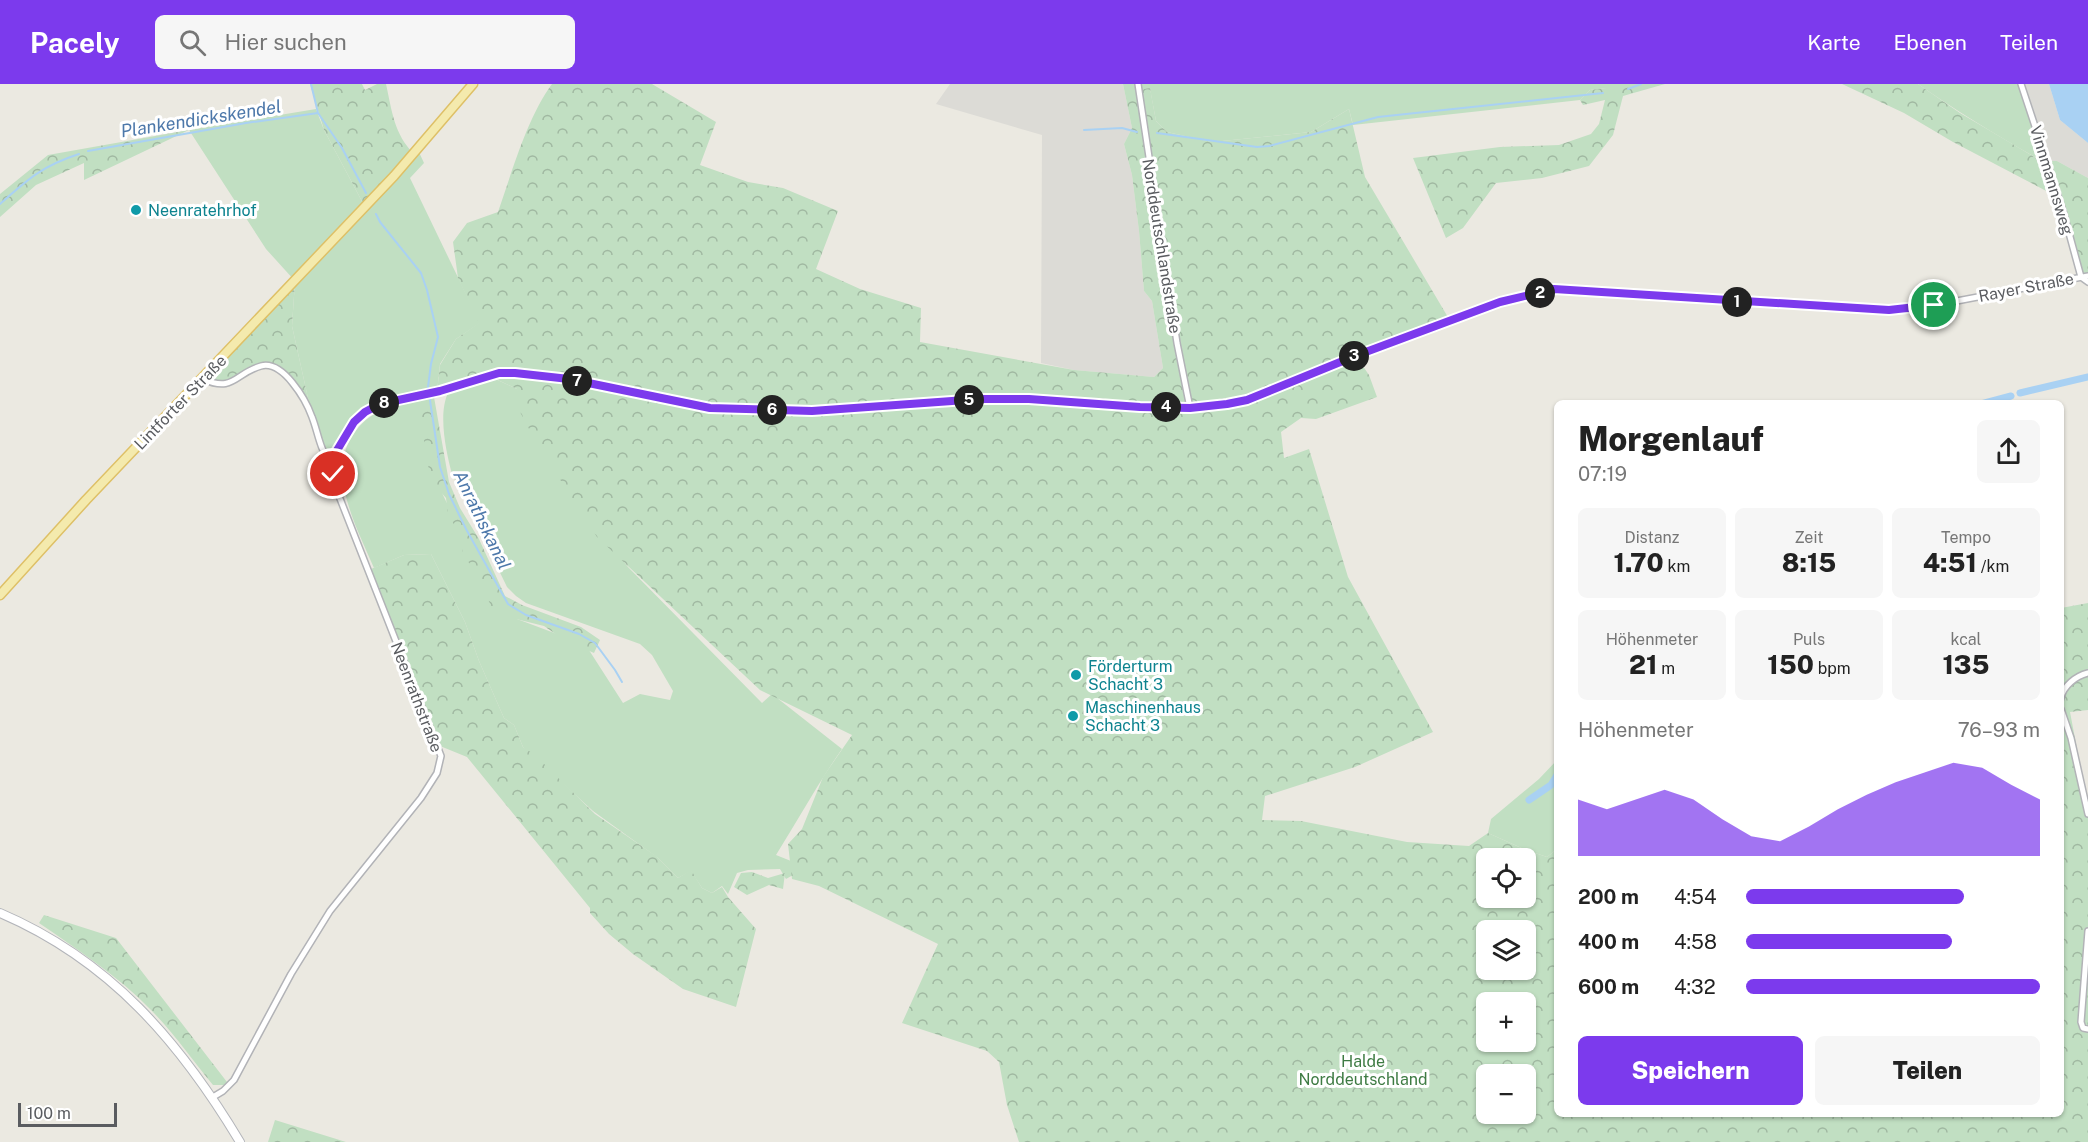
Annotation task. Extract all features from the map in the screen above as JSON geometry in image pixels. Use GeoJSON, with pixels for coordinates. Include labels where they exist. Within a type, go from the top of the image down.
{"type":"FeatureCollection","features":[{"type":"Feature","properties":{"kind":"main road","name":"Lintforter Straße"},"geometry":{"type":"LineString","coordinates":[[0,595],[418,150],[473,84]]}},
{"type":"Feature","properties":{"kind":"main road"},"geometry":{"type":"LineString","coordinates":[[0,913],[36,930],[83,958],[132,998],[179,1051],[213,1097],[240,1142]]}},
{"type":"Feature","properties":{"kind":"street","name":"Norddeutschlandstraße"},"geometry":{"type":"LineString","coordinates":[[1138,84],[1177,343],[1190,408]]}},
{"type":"Feature","properties":{"kind":"street","name":"Vinnmannsweg"},"geometry":{"type":"LineString","coordinates":[[2022,84],[2063,211],[2081,277]]}},
{"type":"Feature","properties":{"kind":"street","name":"Rayer Straße"},"geometry":{"type":"LineString","coordinates":[[330,462],[354,422],[365,412],[380,404],[440,391],[499,373],[569,379],[710,408],[733,410],[812,411],[980,399],[1029,399],[1190,408],[1247,400],[1355,356],[1500,302],[1554,289],[1889,310],[1941,304],[2088,276]]}},
{"type":"Feature","properties":{"kind":"street"},"geometry":{"type":"LineString","coordinates":[[2081,277],[2088,282]]}},
{"type":"Feature","properties":{"kind":"street","name":"Neenrathstraße"},"geometry":{"type":"LineString","coordinates":[[203,378],[222,385],[235,381],[262,365],[270,365],[278,368],[290,380],[312,416],[323,452],[330,462],[337,491],[441,756],[440,766],[421,798],[330,911],[291,974],[234,1080],[213,1097]]}},
{"type":"Feature","properties":{"kind":"street"},"geometry":{"type":"LineString","coordinates":[[2064,689],[2079,675],[2088,674]]}},
{"type":"Feature","properties":{"kind":"street"},"geometry":{"type":"LineString","coordinates":[[2064,718],[2071,738],[2088,814]]}},
{"type":"Feature","properties":{"kind":"street"},"geometry":{"type":"LineString","coordinates":[[2088,931],[2081,1022],[2083,1028],[2088,1029]]}},
{"type":"Feature","properties":{"kind":"shaded area"},"geometry":{"type":"Polygon","coordinates":[[[950,84],[1123,84],[1132,128],[1124,144],[1132,175],[1144,291],[1152,301],[1163,368],[1154,377],[1074,370],[1041,363],[1042,135],[936,104],[950,84]]]}},
{"type":"Feature","properties":{"kind":"shaded area"},"geometry":{"type":"Polygon","coordinates":[[[2021,84],[2049,84],[2060,120],[2088,143],[2088,178],[2057,161],[2042,161],[2046,159],[2021,84]]]}},
{"type":"Feature","properties":{"kind":"green space"},"geometry":{"type":"Polygon","coordinates":[[[310,84],[362,84],[365,90],[377,84],[386,84],[398,130],[414,154],[365,207],[324,130],[310,84]]]}},
{"type":"Feature","properties":{"kind":"green space","name":"Halde Norddeutschland"},"geometry":{"type":"Polygon","coordinates":[[[552,84],[652,84],[716,122],[700,165],[748,182],[783,188],[838,211],[816,269],[860,289],[921,308],[920,342],[1074,370],[1154,377],[1163,368],[1152,301],[1144,291],[1132,175],[1124,144],[1132,128],[1123,84],[1138,84],[1139,90],[1150,88],[1156,121],[1167,132],[1212,142],[1311,132],[1349,109],[1365,177],[1452,324],[1358,359],[1369,375],[1377,397],[1316,419],[1301,418],[1281,432],[1284,458],[1309,449],[1348,577],[1433,732],[1355,767],[1265,796],[1262,820],[1301,821],[1407,842],[1469,846],[1488,833],[1522,848],[1476,848],[1476,908],[1536,908],[1536,853],[1547,857],[1554,851],[1554,1117],[2064,1117],[2064,607],[2088,603],[2088,710],[2070,712],[2088,807],[2088,1142],[1019,1142],[1007,1105],[999,1062],[987,1051],[902,1023],[938,944],[819,886],[792,879],[788,844],[802,829],[823,777],[852,735],[760,690],[597,537],[536,442],[519,410],[517,389],[489,376],[437,392],[440,365],[456,339],[479,323],[458,278],[453,242],[467,223],[498,212],[535,113],[552,84]]]}},
{"type":"Feature","properties":{"kind":"green space"},"geometry":{"type":"Polygon","coordinates":[[[1138,84],[1607,84],[1607,88],[1590,90],[1580,100],[1353,125],[1349,109],[1311,132],[1212,142],[1167,132],[1156,121],[1150,89],[1139,90],[1138,84]]]}},
{"type":"Feature","properties":{"kind":"green space"},"geometry":{"type":"Polygon","coordinates":[[[1607,84],[1665,84],[1623,96],[1613,135],[1589,166],[1542,178],[1496,183],[1463,228],[1446,238],[1413,158],[1500,147],[1559,145],[1591,134],[1599,124],[1605,100],[1583,105],[1580,100],[1590,90],[1606,88],[1607,84]]]}},
{"type":"Feature","properties":{"kind":"green space"},"geometry":{"type":"Polygon","coordinates":[[[1842,84],[1918,84],[1960,113],[2041,161],[2057,161],[2088,178],[2088,276],[2081,277],[2052,194],[1953,142],[1904,113],[1842,84]]]}},
{"type":"Feature","properties":{"kind":"green space"},"geometry":{"type":"Polygon","coordinates":[[[1918,84],[2021,84],[2046,159],[2042,161],[2010,143],[1918,84]]]}},
{"type":"Feature","properties":{"kind":"green space"},"geometry":{"type":"Polygon","coordinates":[[[316,109],[324,130],[365,207],[418,150],[424,163],[410,178],[480,323],[456,339],[440,364],[437,392],[380,404],[353,422],[330,462],[312,416],[292,326],[295,281],[266,249],[189,130],[316,109]]]}},
{"type":"Feature","properties":{"kind":"green space"},"geometry":{"type":"Polygon","coordinates":[[[189,130],[84,180],[84,163],[36,185],[0,217],[0,194],[48,155],[189,130]]]}},
{"type":"Feature","properties":{"kind":"green space"},"geometry":{"type":"Polygon","coordinates":[[[295,281],[292,326],[312,416],[301,397],[278,368],[262,365],[222,385],[203,379],[295,281]]]}},
{"type":"Feature","properties":{"kind":"green space"},"geometry":{"type":"Polygon","coordinates":[[[491,377],[517,389],[603,536],[628,567],[762,703],[772,694],[842,749],[776,855],[791,861],[793,875],[786,879],[780,869],[748,870],[737,873],[728,894],[722,886],[712,893],[702,888],[691,871],[678,878],[658,858],[593,811],[523,747],[514,725],[504,718],[465,622],[431,554],[404,555],[374,568],[347,500],[343,482],[343,464],[347,447],[355,432],[367,419],[387,408],[425,400],[435,474],[488,588],[517,619],[587,647],[623,703],[640,694],[670,700],[673,691],[652,655],[640,644],[526,603],[507,587],[452,474],[443,422],[448,393],[491,377]]]}},
{"type":"Feature","properties":{"kind":"green space"},"geometry":{"type":"Polygon","coordinates":[[[434,397],[449,482],[505,596],[522,605],[581,627],[600,640],[594,653],[564,640],[544,626],[516,619],[492,608],[463,553],[459,532],[448,515],[446,498],[431,481],[424,443],[425,427],[419,409],[423,398],[434,397]]]}},
{"type":"Feature","properties":{"kind":"green space"},"geometry":{"type":"Polygon","coordinates":[[[431,554],[465,622],[504,718],[514,725],[523,747],[535,755],[595,814],[656,856],[678,878],[691,870],[702,888],[712,893],[722,887],[756,929],[736,1007],[683,989],[609,934],[467,757],[440,746],[371,569],[404,555],[431,554]]]}},
{"type":"Feature","properties":{"kind":"green space"},"geometry":{"type":"Polygon","coordinates":[[[1554,763],[1554,851],[1547,857],[1536,853],[1536,848],[1522,848],[1488,833],[1491,819],[1539,779],[1554,763]]]}},
{"type":"Feature","properties":{"kind":"green space"},"geometry":{"type":"Polygon","coordinates":[[[752,872],[768,878],[785,873],[783,889],[769,885],[747,895],[734,887],[741,873],[752,872]]]}},
{"type":"Feature","properties":{"kind":"green space"},"geometry":{"type":"Polygon","coordinates":[[[44,915],[116,938],[227,1082],[224,1085],[213,1085],[151,1010],[97,964],[39,923],[44,915]]]}},
{"type":"Feature","properties":{"kind":"green space"},"geometry":{"type":"Polygon","coordinates":[[[275,1120],[346,1142],[268,1142],[275,1120]]]}},
{"type":"Feature","properties":{"kind":"water"},"geometry":{"type":"Polygon","coordinates":[[[2049,84],[2088,84],[2088,143],[2060,120],[2049,84]]]}},
{"type":"Feature","properties":{"kind":"waterway","name":"Anrathskanal"},"geometry":{"type":"LineString","coordinates":[[311,84],[318,113],[342,148],[366,193]]}},
{"type":"Feature","properties":{"kind":"waterway"},"geometry":{"type":"LineString","coordinates":[[1628,89],[1641,84]]}},
{"type":"Feature","properties":{"kind":"waterway"},"geometry":{"type":"LineString","coordinates":[[1157,133],[1257,147],[1269,146],[1378,117],[1603,93]]}},
{"type":"Feature","properties":{"kind":"waterway","name":"Plankendickskendel"},"geometry":{"type":"LineString","coordinates":[[88,151],[246,123],[318,113]]}},
{"type":"Feature","properties":{"kind":"waterway"},"geometry":{"type":"LineString","coordinates":[[1084,130],[1122,128],[1137,132]]}},
{"type":"Feature","properties":{"kind":"waterway","name":"Plankendickskendel"},"geometry":{"type":"LineString","coordinates":[[0,204],[36,174],[55,163],[79,154]]}},
{"type":"Feature","properties":{"kind":"waterway","name":"Anrathskanal"},"geometry":{"type":"LineString","coordinates":[[376,214],[421,273],[427,290],[438,337],[428,387],[440,467],[449,494],[466,529],[508,604],[526,615],[579,634],[595,643],[622,682]]}},
{"type":"Feature","properties":{"kind":"waterway","name":"Anrathskanal"},"geometry":{"type":"LineString","coordinates":[[2020,393],[2088,377]]}},
{"type":"Feature","properties":{"kind":"waterway","name":"Anrathskanal"},"geometry":{"type":"LineString","coordinates":[[1996,400],[2011,396]]}},
{"type":"Feature","properties":{"kind":"waterway","name":"Anrathskanal"},"geometry":{"type":"LineString","coordinates":[[1529,800],[1551,785],[1554,780]]}},
{"type":"Feature","properties":{"kind":"place","name":"Neenratehrhof"},"geometry":{"type":"Point","coordinates":[136,210]}},
{"type":"Feature","properties":{"kind":"place","name":"Förderturm Schacht 3"},"geometry":{"type":"Point","coordinates":[1076,675]}},
{"type":"Feature","properties":{"kind":"place","name":"Maschinenhaus Schacht 3"},"geometry":{"type":"Point","coordinates":[1073,716]}},
{"type":"Feature","properties":{"kind":"route"},"geometry":{"type":"LineString","coordinates":[[333,474],[330,462],[354,422],[365,412],[380,404],[440,391],[499,373],[569,379],[710,408],[733,410],[812,411],[980,399],[1029,399],[1190,408],[1247,400],[1355,356],[1500,302],[1554,289],[1889,310],[1934,305]]}}]}
